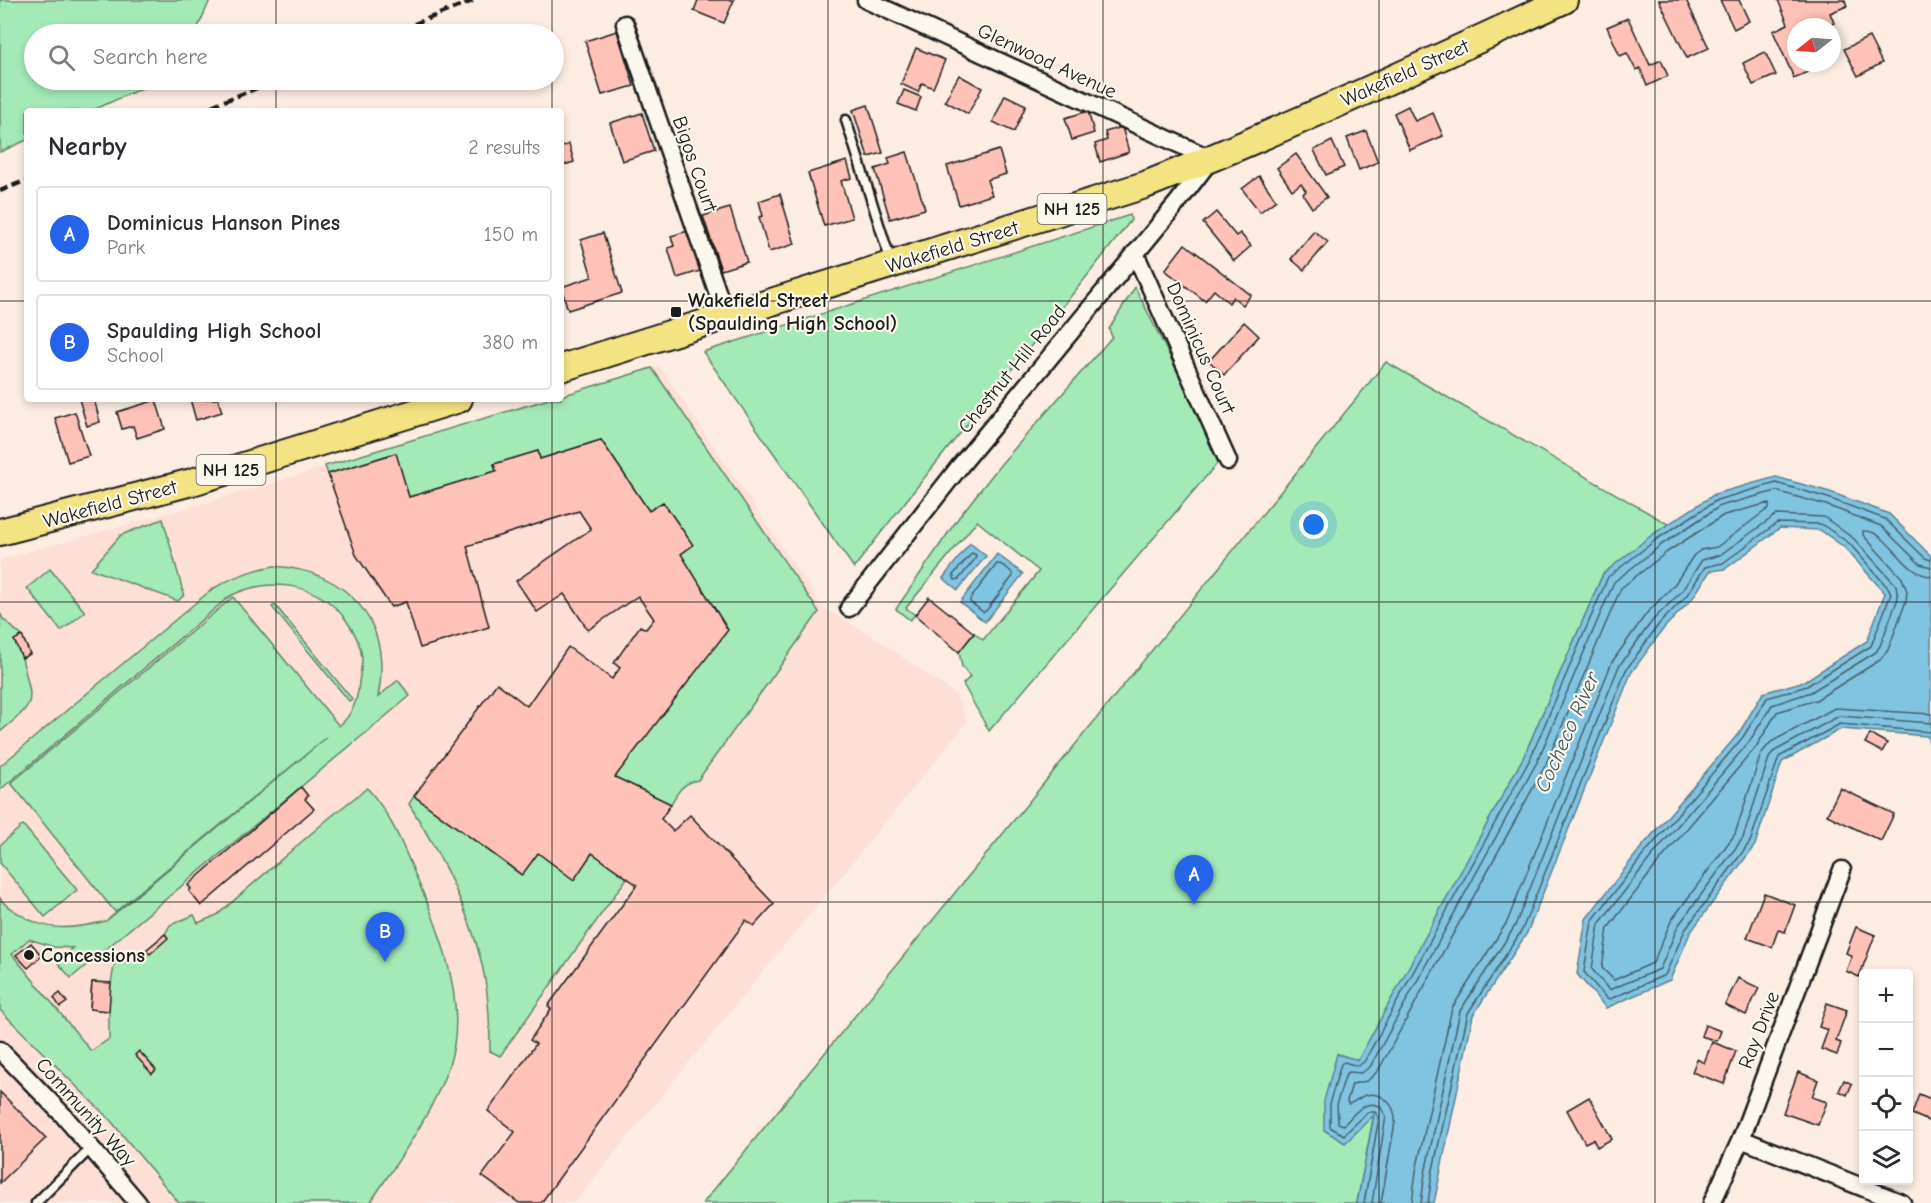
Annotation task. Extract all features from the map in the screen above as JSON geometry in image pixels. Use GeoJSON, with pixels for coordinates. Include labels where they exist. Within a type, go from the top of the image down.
{"type":"FeatureCollection","features":[{"type":"Feature","properties":{"kind":"main road","name":"Wakefield Street"},"geometry":{"type":"LineString","coordinates":[[564,367],[1135,189],[1211,159],[1377,86],[1534,10],[1564,0]]}},
{"type":"Feature","properties":{"kind":"main road","name":"Wakefield Street"},"geometry":{"type":"LineString","coordinates":[[0,532],[192,482],[449,402]]}},
{"type":"Feature","properties":{"kind":"street","name":"Glenwood Avenue"},"geometry":{"type":"LineString","coordinates":[[875,2],[1211,159]]}},
{"type":"Feature","properties":{"kind":"street","name":"Bigos Court"},"geometry":{"type":"LineString","coordinates":[[625,24],[726,316]]}},
{"type":"Feature","properties":{"kind":"street","name":"Chestnut Hill Road"},"geometry":{"type":"LineString","coordinates":[[849,608],[960,466],[1211,159]]}},
{"type":"Feature","properties":{"kind":"street","name":"Dominicus Court"},"geometry":{"type":"LineString","coordinates":[[1135,253],[1228,460]]}},
{"type":"Feature","properties":{"kind":"street","name":"Ray Drive"},"geometry":{"type":"LineString","coordinates":[[1712,1203],[1741,1139],[1842,870]]}},
{"type":"Feature","properties":{"kind":"street","name":"Community Way"},"geometry":{"type":"LineString","coordinates":[[0,1050],[92,1147],[138,1203]]}},
{"type":"Feature","properties":{"kind":"street"},"geometry":{"type":"LineString","coordinates":[[1741,1139],[1902,1203]]}},
{"type":"Feature","properties":{"kind":"lane"},"geometry":{"type":"LineString","coordinates":[[846,120],[892,265]]}},
{"type":"Feature","properties":{"kind":"lane"},"geometry":{"type":"LineString","coordinates":[[36,1203],[92,1147]]}},
{"type":"Feature","properties":{"kind":"shaded area"},"geometry":{"type":"Polygon","coordinates":[[[659,366],[823,608],[868,633],[956,695],[967,722],[574,1203],[0,1203],[0,560],[223,498],[539,402],[564,402],[564,394],[659,366]]]}},
{"type":"Feature","properties":{"kind":"green space"},"geometry":{"type":"Polygon","coordinates":[[[0,0],[210,0],[199,24],[24,24],[24,90],[138,90],[98,108],[24,108],[24,141],[0,152],[0,0]]]}},
{"type":"Feature","properties":{"kind":"green space"},"geometry":{"type":"Polygon","coordinates":[[[1130,215],[1131,220],[1097,264],[922,480],[854,568],[703,352],[1130,215]]]}},
{"type":"Feature","properties":{"kind":"green space"},"geometry":{"type":"Polygon","coordinates":[[[1135,287],[1221,459],[989,731],[963,684],[970,677],[962,667],[959,652],[974,633],[983,640],[1039,571],[977,521],[906,608],[915,615],[910,620],[896,609],[959,517],[1001,464],[1112,337],[1109,329],[1135,287]]]}},
{"type":"Feature","properties":{"kind":"green space"},"geometry":{"type":"Polygon","coordinates":[[[1386,362],[1668,524],[1603,574],[1524,756],[1358,1061],[1338,1054],[1374,1114],[1357,1203],[703,1203],[1386,362]]]}},
{"type":"Feature","properties":{"kind":"green space"},"geometry":{"type":"Polygon","coordinates":[[[652,368],[819,612],[698,780],[682,788],[671,804],[615,777],[681,554],[693,545],[663,502],[649,511],[601,440],[540,459],[538,451],[494,464],[496,471],[409,497],[395,453],[328,474],[325,466],[539,402],[564,402],[564,395],[652,368]]]}},
{"type":"Feature","properties":{"kind":"green space"},"geometry":{"type":"Polygon","coordinates":[[[163,519],[184,595],[178,601],[91,569],[121,535],[163,519]]]}},
{"type":"Feature","properties":{"kind":"green space"},"geometry":{"type":"Polygon","coordinates":[[[274,566],[300,570],[324,578],[343,590],[359,605],[371,623],[378,645],[381,670],[378,697],[398,680],[410,696],[71,978],[58,963],[73,948],[54,947],[29,939],[12,954],[91,1051],[109,1039],[109,1011],[90,1009],[92,982],[111,983],[115,961],[125,962],[146,950],[165,934],[170,925],[194,915],[198,923],[217,915],[367,788],[392,823],[437,929],[450,975],[456,1022],[449,1065],[434,1101],[370,1203],[179,1203],[111,1121],[0,1010],[0,898],[8,907],[39,924],[71,927],[106,921],[327,737],[115,912],[11,783],[233,597],[339,726],[351,712],[357,694],[362,658],[357,638],[346,620],[322,598],[308,591],[278,585],[262,586],[230,596],[0,790],[0,766],[211,590],[241,575],[274,566]]]}},
{"type":"Feature","properties":{"kind":"green space"},"geometry":{"type":"Polygon","coordinates":[[[50,569],[85,612],[61,631],[27,588],[50,569]]]}},
{"type":"Feature","properties":{"kind":"green space"},"geometry":{"type":"Polygon","coordinates":[[[275,605],[352,699],[349,701],[272,607],[275,605]]]}},
{"type":"Feature","properties":{"kind":"green space"},"geometry":{"type":"Polygon","coordinates":[[[0,613],[3,619],[22,636],[30,654],[22,658],[30,694],[27,707],[0,732],[0,613]]]}},
{"type":"Feature","properties":{"kind":"green space"},"geometry":{"type":"Polygon","coordinates":[[[414,796],[521,875],[538,853],[574,879],[592,853],[627,878],[500,1056],[490,1051],[486,986],[475,939],[434,846],[409,804],[414,796]]]}},
{"type":"Feature","properties":{"kind":"green space"},"geometry":{"type":"Polygon","coordinates":[[[23,825],[77,890],[45,917],[0,863],[0,845],[23,825]]]}},
{"type":"Feature","properties":{"kind":"water","name":"Cocheco River"},"geometry":{"type":"Polygon","coordinates":[[[1776,477],[1830,492],[1889,514],[1931,556],[1931,749],[1927,736],[1841,729],[1782,762],[1755,845],[1690,933],[1670,980],[1606,1008],[1577,974],[1586,919],[1640,849],[1739,733],[1763,693],[1805,681],[1867,641],[1885,593],[1844,547],[1820,530],[1780,528],[1725,569],[1710,571],[1692,599],[1664,628],[1631,673],[1527,933],[1473,1015],[1434,1203],[1357,1203],[1374,1115],[1345,1143],[1324,1130],[1324,1101],[1337,1054],[1358,1060],[1524,756],[1603,574],[1653,534],[1715,494],[1776,477]]]}},
{"type":"Feature","properties":{"kind":"water"},"geometry":{"type":"Polygon","coordinates":[[[970,543],[986,556],[958,590],[943,578],[970,543]]]}},
{"type":"Feature","properties":{"kind":"water"},"geometry":{"type":"Polygon","coordinates":[[[997,554],[1023,574],[985,622],[960,602],[997,554]]]}},
{"type":"Feature","properties":{"kind":"building"},"geometry":{"type":"Polygon","coordinates":[[[698,0],[734,0],[724,23],[694,11],[698,0]]]}},
{"type":"Feature","properties":{"kind":"building"},"geometry":{"type":"Polygon","coordinates":[[[1659,0],[1686,0],[1709,48],[1687,58],[1659,0]]]}},
{"type":"Feature","properties":{"kind":"building"},"geometry":{"type":"Polygon","coordinates":[[[1720,0],[1739,0],[1749,21],[1734,29],[1720,0]]]}},
{"type":"Feature","properties":{"kind":"building"},"geometry":{"type":"Polygon","coordinates":[[[1778,0],[1845,0],[1847,6],[1830,13],[1832,18],[1787,18],[1787,22],[1778,0]]]}},
{"type":"Feature","properties":{"kind":"building"},"geometry":{"type":"Polygon","coordinates":[[[1628,18],[1650,65],[1661,60],[1668,76],[1647,86],[1640,68],[1636,70],[1627,53],[1620,56],[1607,27],[1628,18]]]}},
{"type":"Feature","properties":{"kind":"building"},"geometry":{"type":"Polygon","coordinates":[[[1787,24],[1787,62],[1773,31],[1787,24]]]}},
{"type":"Feature","properties":{"kind":"building"},"geometry":{"type":"Polygon","coordinates":[[[617,31],[634,86],[602,95],[585,41],[617,31]]]}},
{"type":"Feature","properties":{"kind":"building"},"geometry":{"type":"Polygon","coordinates":[[[1869,37],[1882,63],[1858,76],[1844,49],[1869,37]]]}},
{"type":"Feature","properties":{"kind":"building"},"geometry":{"type":"Polygon","coordinates":[[[916,48],[945,60],[933,88],[922,83],[918,92],[901,84],[916,48]]]}},
{"type":"Feature","properties":{"kind":"building"},"geometry":{"type":"Polygon","coordinates":[[[1765,52],[1776,75],[1753,85],[1743,63],[1765,52]]]}},
{"type":"Feature","properties":{"kind":"building"},"geometry":{"type":"Polygon","coordinates":[[[1791,72],[1808,72],[1794,78],[1791,72]]]}},
{"type":"Feature","properties":{"kind":"building"},"geometry":{"type":"Polygon","coordinates":[[[959,75],[982,88],[968,114],[945,101],[959,75]]]}},
{"type":"Feature","properties":{"kind":"building"},"geometry":{"type":"Polygon","coordinates":[[[904,90],[921,97],[916,111],[898,104],[904,90]]]}},
{"type":"Feature","properties":{"kind":"building"},"geometry":{"type":"Polygon","coordinates":[[[1005,95],[1026,105],[1014,132],[993,122],[1005,95]]]}},
{"type":"Feature","properties":{"kind":"building"},"geometry":{"type":"Polygon","coordinates":[[[868,105],[883,153],[868,157],[853,110],[868,105]]]}},
{"type":"Feature","properties":{"kind":"building"},"geometry":{"type":"Polygon","coordinates":[[[1408,106],[1415,121],[1433,113],[1443,136],[1410,150],[1394,113],[1408,106]]]}},
{"type":"Feature","properties":{"kind":"building"},"geometry":{"type":"Polygon","coordinates":[[[1088,111],[1094,133],[1072,140],[1065,118],[1088,111]]]}},
{"type":"Feature","properties":{"kind":"building"},"geometry":{"type":"Polygon","coordinates":[[[642,113],[654,151],[622,161],[610,123],[642,113]]]}},
{"type":"Feature","properties":{"kind":"building"},"geometry":{"type":"Polygon","coordinates":[[[1122,127],[1129,152],[1100,162],[1095,144],[1107,140],[1105,132],[1122,127]]]}},
{"type":"Feature","properties":{"kind":"building"},"geometry":{"type":"Polygon","coordinates":[[[1366,131],[1378,162],[1359,170],[1347,138],[1366,131]]]}},
{"type":"Feature","properties":{"kind":"building"},"geometry":{"type":"Polygon","coordinates":[[[1332,141],[1344,167],[1326,175],[1314,150],[1332,141]]]}},
{"type":"Feature","properties":{"kind":"building"},"geometry":{"type":"Polygon","coordinates":[[[569,144],[574,162],[564,165],[564,146],[569,144]]]}},
{"type":"Feature","properties":{"kind":"building"},"geometry":{"type":"Polygon","coordinates":[[[999,150],[1006,174],[987,180],[992,195],[959,205],[947,166],[999,150]]]}},
{"type":"Feature","properties":{"kind":"building"},"geometry":{"type":"Polygon","coordinates":[[[907,152],[925,209],[890,219],[875,169],[890,164],[888,158],[907,152]]]}},
{"type":"Feature","properties":{"kind":"building"},"geometry":{"type":"Polygon","coordinates":[[[1296,154],[1327,197],[1312,208],[1303,194],[1306,191],[1301,184],[1292,190],[1277,168],[1296,154]]]}},
{"type":"Feature","properties":{"kind":"building"},"geometry":{"type":"Polygon","coordinates":[[[847,161],[852,178],[841,181],[852,218],[824,226],[808,173],[847,161]]]}},
{"type":"Feature","properties":{"kind":"building"},"geometry":{"type":"Polygon","coordinates":[[[1259,176],[1276,200],[1260,212],[1242,189],[1259,176]]]}},
{"type":"Feature","properties":{"kind":"building"},"geometry":{"type":"Polygon","coordinates":[[[780,194],[795,244],[769,252],[759,217],[763,216],[759,201],[780,194]]]}},
{"type":"Feature","properties":{"kind":"building"},"geometry":{"type":"Polygon","coordinates":[[[730,208],[747,262],[721,270],[703,216],[730,208]]]}},
{"type":"Feature","properties":{"kind":"building"},"geometry":{"type":"Polygon","coordinates":[[[1216,212],[1236,236],[1240,233],[1251,246],[1234,261],[1203,223],[1216,212]]]}},
{"type":"Feature","properties":{"kind":"building"},"geometry":{"type":"Polygon","coordinates":[[[691,230],[703,270],[677,278],[668,248],[674,246],[671,236],[691,230]]]}},
{"type":"Feature","properties":{"kind":"building"},"geometry":{"type":"Polygon","coordinates":[[[1314,231],[1328,242],[1304,270],[1291,259],[1314,231]]]}},
{"type":"Feature","properties":{"kind":"building"},"geometry":{"type":"Polygon","coordinates":[[[603,233],[622,293],[568,310],[564,286],[592,277],[581,240],[603,233]]]}},
{"type":"Feature","properties":{"kind":"building"},"geometry":{"type":"Polygon","coordinates":[[[1185,244],[1251,295],[1243,305],[1233,297],[1229,303],[1214,290],[1205,301],[1165,270],[1185,244]]]}},
{"type":"Feature","properties":{"kind":"building"},"geometry":{"type":"Polygon","coordinates":[[[1244,322],[1259,336],[1224,375],[1209,361],[1244,322]]]}},
{"type":"Feature","properties":{"kind":"building"},"geometry":{"type":"Polygon","coordinates":[[[80,402],[95,402],[100,422],[87,426],[80,402]]]}},
{"type":"Feature","properties":{"kind":"building"},"geometry":{"type":"Polygon","coordinates":[[[157,402],[165,429],[137,438],[133,426],[122,429],[117,412],[157,402]]]}},
{"type":"Feature","properties":{"kind":"building"},"geometry":{"type":"Polygon","coordinates":[[[191,402],[219,402],[222,412],[196,420],[191,402]]]}},
{"type":"Feature","properties":{"kind":"building"},"geometry":{"type":"Polygon","coordinates":[[[75,412],[89,456],[68,462],[55,418],[75,412]]]}},
{"type":"Feature","properties":{"kind":"building"},"geometry":{"type":"Polygon","coordinates":[[[601,440],[649,511],[663,502],[693,545],[681,554],[728,630],[615,777],[671,804],[661,819],[673,831],[690,815],[774,904],[754,926],[746,920],[541,1203],[519,1203],[482,1176],[515,1132],[488,1111],[536,1044],[530,1040],[551,1009],[548,1006],[637,885],[592,853],[574,880],[538,853],[522,875],[414,796],[497,683],[527,706],[568,647],[612,679],[620,668],[614,663],[640,626],[646,629],[654,619],[638,596],[588,630],[564,594],[537,612],[516,581],[591,529],[579,511],[467,546],[489,627],[420,648],[406,602],[391,607],[356,555],[328,474],[396,453],[409,497],[496,471],[494,464],[538,451],[540,459],[601,440]]]}},
{"type":"Feature","properties":{"kind":"building"},"geometry":{"type":"Polygon","coordinates":[[[929,597],[974,633],[959,652],[915,615],[929,597]]]}},
{"type":"Feature","properties":{"kind":"building"},"geometry":{"type":"Polygon","coordinates":[[[22,636],[30,654],[22,658],[14,640],[22,636]]]}},
{"type":"Feature","properties":{"kind":"building"},"geometry":{"type":"Polygon","coordinates":[[[1870,734],[1887,743],[1882,752],[1865,743],[1870,734]]]}},
{"type":"Feature","properties":{"kind":"building"},"geometry":{"type":"Polygon","coordinates":[[[301,787],[308,796],[305,799],[314,809],[201,906],[189,891],[191,889],[188,885],[301,787]]]}},
{"type":"Feature","properties":{"kind":"building"},"geometry":{"type":"Polygon","coordinates":[[[1840,788],[1894,814],[1881,841],[1827,815],[1840,788]]]}},
{"type":"Feature","properties":{"kind":"building"},"geometry":{"type":"Polygon","coordinates":[[[1764,893],[1795,905],[1785,932],[1778,930],[1772,947],[1747,938],[1764,893]]]}},
{"type":"Feature","properties":{"kind":"building"},"geometry":{"type":"Polygon","coordinates":[[[1856,927],[1875,935],[1862,969],[1859,969],[1859,977],[1846,971],[1852,956],[1846,953],[1856,927]]]}},
{"type":"Feature","properties":{"kind":"building"},"geometry":{"type":"Polygon","coordinates":[[[165,934],[168,938],[150,954],[146,950],[165,934]]]}},
{"type":"Feature","properties":{"kind":"building","name":"Concessions"},"geometry":{"type":"Polygon","coordinates":[[[31,943],[42,956],[28,968],[16,955],[31,943]]]}},
{"type":"Feature","properties":{"kind":"building"},"geometry":{"type":"Polygon","coordinates":[[[1738,978],[1759,988],[1746,1015],[1725,1005],[1738,978]]]}},
{"type":"Feature","properties":{"kind":"building"},"geometry":{"type":"Polygon","coordinates":[[[92,982],[111,983],[109,1011],[90,1009],[92,982]]]}},
{"type":"Feature","properties":{"kind":"building"},"geometry":{"type":"Polygon","coordinates":[[[60,993],[67,1002],[60,1007],[54,998],[60,993]]]}},
{"type":"Feature","properties":{"kind":"building"},"geometry":{"type":"Polygon","coordinates":[[[1827,1003],[1847,1010],[1836,1041],[1841,1043],[1837,1055],[1821,1049],[1828,1030],[1819,1027],[1827,1003]]]}},
{"type":"Feature","properties":{"kind":"building"},"geometry":{"type":"Polygon","coordinates":[[[1705,1025],[1721,1031],[1717,1041],[1701,1036],[1705,1025]]]}},
{"type":"Feature","properties":{"kind":"building"},"geometry":{"type":"Polygon","coordinates":[[[1712,1042],[1736,1051],[1724,1084],[1692,1072],[1697,1059],[1704,1063],[1712,1042]]]}},
{"type":"Feature","properties":{"kind":"building"},"geometry":{"type":"Polygon","coordinates":[[[139,1051],[156,1070],[152,1074],[135,1055],[139,1051]]]}},
{"type":"Feature","properties":{"kind":"building"},"geometry":{"type":"Polygon","coordinates":[[[1798,1072],[1818,1080],[1812,1097],[1827,1102],[1818,1125],[1783,1113],[1798,1072]]]}},
{"type":"Feature","properties":{"kind":"building"},"geometry":{"type":"Polygon","coordinates":[[[1844,1080],[1852,1084],[1847,1095],[1839,1091],[1844,1080]]]}},
{"type":"Feature","properties":{"kind":"building"},"geometry":{"type":"Polygon","coordinates":[[[0,1092],[46,1138],[0,1183],[0,1092]]]}},
{"type":"Feature","properties":{"kind":"building"},"geometry":{"type":"Polygon","coordinates":[[[1919,1094],[1931,1099],[1931,1122],[1913,1114],[1919,1094]]]}},
{"type":"Feature","properties":{"kind":"building"},"geometry":{"type":"Polygon","coordinates":[[[1589,1097],[1612,1139],[1597,1147],[1593,1139],[1585,1143],[1567,1110],[1589,1097]]]}},
{"type":"Feature","properties":{"kind":"railway"},"geometry":{"type":"LineString","coordinates":[[414,24],[475,0]]}},
{"type":"Feature","properties":{"kind":"railway"},"geometry":{"type":"LineString","coordinates":[[207,108],[252,90]]}},
{"type":"Feature","properties":{"kind":"railway"},"geometry":{"type":"LineString","coordinates":[[0,191],[24,181]]}},
{"type":"Feature","properties":{"kind":"place","name":"Wakefield Street (Spaulding High School)"},"geometry":{"type":"Point","coordinates":[676,312]}},
{"type":"Feature","properties":{"kind":"place","name":"Dominicus Hanson Pines"},"geometry":{"type":"Point","coordinates":[1194,905]}},
{"type":"Feature","properties":{"kind":"place","name":"Concessions"},"geometry":{"type":"Point","coordinates":[29,955]}},
{"type":"Feature","properties":{"kind":"place","name":"Spaulding High School"},"geometry":{"type":"Point","coordinates":[385,962]}}]}
